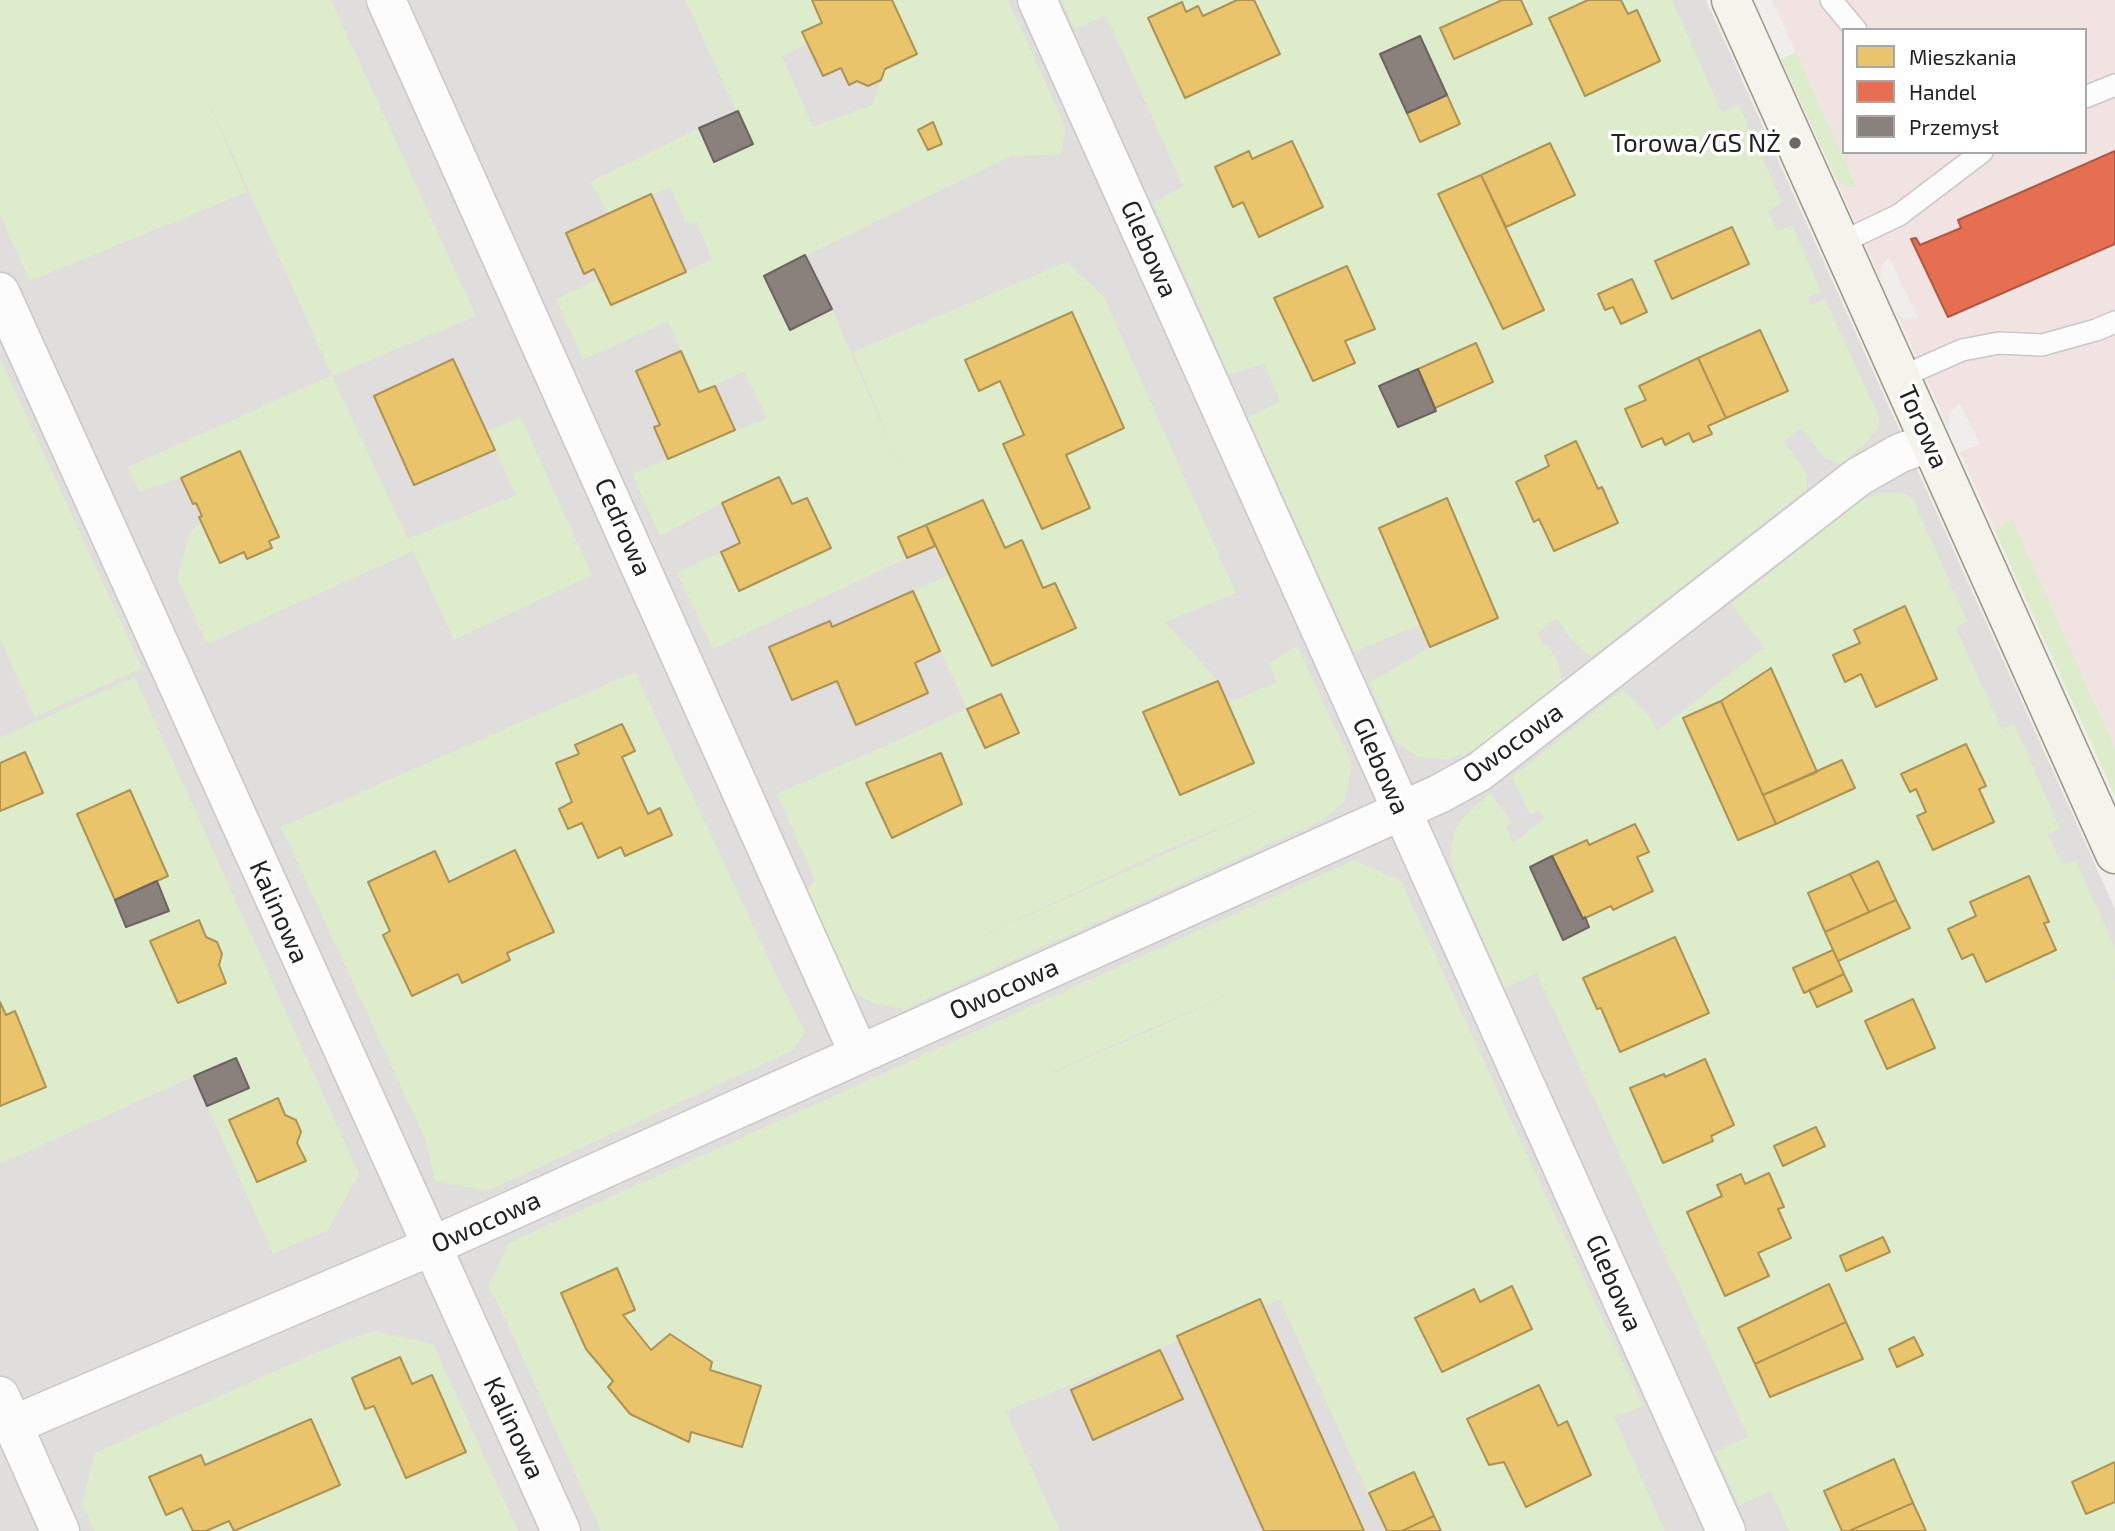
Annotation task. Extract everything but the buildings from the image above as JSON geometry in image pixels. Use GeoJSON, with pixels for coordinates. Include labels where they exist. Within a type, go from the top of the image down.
{"type":"FeatureCollection","features":[{"type":"Feature","properties":{"kind":"street","name":"Cedrowa"},"geometry":{"type":"LineString","coordinates":[[386,0],[859,1054]]}},
{"type":"Feature","properties":{"kind":"street","name":"Glebowa"},"geometry":{"type":"LineString","coordinates":[[1037,0],[1726,1531]]}},
{"type":"Feature","properties":{"kind":"street","name":"Torowa"},"geometry":{"type":"LineString","coordinates":[[1731,0],[2115,854]]}},
{"type":"Feature","properties":{"kind":"street","name":"Kalinowa"},"geometry":{"type":"LineString","coordinates":[[0,292],[430,1247],[561,1531]]}},
{"type":"Feature","properties":{"kind":"street","name":"Owocowa"},"geometry":{"type":"LineString","coordinates":[[6,1410],[430,1247],[1401,812],[1479,772],[1858,477],[1900,453],[1929,443]]}},
{"type":"Feature","properties":{"kind":"street"},"geometry":{"type":"LineString","coordinates":[[6,1410],[60,1531]]}},
{"type":"Feature","properties":{"kind":"lane"},"geometry":{"type":"LineString","coordinates":[[1830,0],[1854,28]]}},
{"type":"Feature","properties":{"kind":"lane"},"geometry":{"type":"LineString","coordinates":[[2087,96],[2115,85]]}},
{"type":"Feature","properties":{"kind":"lane"},"geometry":{"type":"LineString","coordinates":[[1839,243],[1899,215],[1970,155]]}},
{"type":"Feature","properties":{"kind":"lane"},"geometry":{"type":"LineString","coordinates":[[1901,377],[1962,350],[1999,343],[2042,345],[2115,322]]}},
{"type":"Feature","properties":{"kind":"shaded area"},"geometry":{"type":"Polygon","coordinates":[[[0,0],[1706,0],[2115,909],[2115,1531],[0,1531],[0,0]]]}},
{"type":"Feature","properties":{"kind":"shaded area"},"geometry":{"type":"Polygon","coordinates":[[[1772,0],[2115,0],[2115,748],[2012,520],[1995,531],[1960,452],[1980,444],[1960,403],[1950,413],[1948,427],[1895,309],[1899,316],[1905,319],[1918,318],[1889,257],[1882,265],[1880,278],[1835,177],[1847,187],[1857,187],[1842,154],[1772,0]]]}},
{"type":"Feature","properties":{"kind":"green space"},"geometry":{"type":"Polygon","coordinates":[[[0,0],[331,0],[476,316],[332,376],[408,539],[516,495],[486,431],[521,418],[592,575],[454,640],[413,551],[207,644],[177,578],[190,531],[202,523],[244,552],[248,558],[272,548],[269,541],[278,536],[240,451],[181,478],[139,492],[128,467],[332,375],[203,89],[247,192],[30,281],[0,215],[0,0]]]}},
{"type":"Feature","properties":{"kind":"green space"},"geometry":{"type":"Polygon","coordinates":[[[685,0],[812,0],[822,23],[802,32],[808,44],[782,56],[813,127],[872,105],[885,69],[916,54],[892,0],[1008,0],[1058,110],[1065,132],[1061,154],[1011,156],[764,276],[790,329],[832,309],[901,468],[853,352],[1067,262],[1104,297],[1236,593],[1165,622],[1218,681],[1143,713],[1180,795],[1254,764],[1228,703],[1277,682],[1269,663],[1297,646],[1352,764],[1345,801],[1323,820],[905,1009],[872,1003],[846,988],[803,898],[815,880],[777,794],[967,709],[913,591],[949,575],[1075,628],[1055,583],[1043,588],[1022,541],[1005,548],[983,500],[898,537],[907,558],[713,649],[677,573],[721,552],[740,591],[831,547],[808,498],[792,504],[779,477],[660,536],[632,474],[767,418],[744,372],[699,392],[668,321],[583,360],[556,299],[599,279],[611,305],[712,260],[697,222],[686,223],[670,187],[608,213],[590,182],[699,128],[714,161],[752,144],[685,0]],[[967,709],[985,748],[1018,733],[967,709]],[[1260,811],[1172,847],[972,941],[1260,811]]]}},
{"type":"Feature","properties":{"kind":"green space"},"geometry":{"type":"Polygon","coordinates":[[[1061,0],[1672,0],[1722,113],[1739,105],[1782,202],[1768,212],[1777,231],[1792,225],[1821,292],[1807,298],[1810,305],[1825,299],[1880,419],[1877,428],[1867,442],[1840,464],[1825,458],[1801,428],[1784,441],[1807,474],[1807,489],[1591,657],[1570,638],[1557,618],[1537,633],[1544,646],[1549,646],[1558,661],[1562,681],[1474,750],[1447,760],[1418,757],[1396,742],[1369,683],[1430,647],[1421,624],[1354,652],[1248,417],[1280,402],[1274,386],[1264,364],[1229,375],[1153,203],[1183,186],[1106,15],[1075,30],[1061,0]]]}},
{"type":"Feature","properties":{"kind":"green space"},"geometry":{"type":"Polygon","coordinates":[[[1796,52],[1857,187],[1847,187],[1835,177],[1781,59],[1796,52]]]}},
{"type":"Feature","properties":{"kind":"green space"},"geometry":{"type":"Polygon","coordinates":[[[0,358],[142,668],[35,717],[0,639],[0,358]]]}},
{"type":"Feature","properties":{"kind":"green space"},"geometry":{"type":"Polygon","coordinates":[[[1882,493],[1900,493],[1913,500],[1967,621],[1956,628],[2002,730],[2014,723],[2060,829],[2048,834],[2062,864],[2076,861],[2115,948],[2115,1531],[1789,1531],[1771,1491],[1739,1506],[1715,1452],[1748,1437],[1537,973],[1505,988],[1458,883],[1450,855],[1455,830],[1464,817],[1490,793],[1512,823],[1506,827],[1513,843],[1544,819],[1539,810],[1530,814],[1512,777],[1623,689],[1651,718],[1657,731],[1764,647],[1731,604],[1863,499],[1882,493]]]}},
{"type":"Feature","properties":{"kind":"green space"},"geometry":{"type":"Polygon","coordinates":[[[2012,519],[2115,748],[2115,796],[1995,531],[2012,519]]]}},
{"type":"Feature","properties":{"kind":"green space"},"geometry":{"type":"Polygon","coordinates":[[[635,672],[805,1032],[792,1051],[487,1191],[435,1181],[425,1139],[281,827],[635,672]]]}},
{"type":"Feature","properties":{"kind":"green space"},"geometry":{"type":"Polygon","coordinates":[[[135,677],[359,1174],[328,1230],[273,1254],[194,1076],[0,1164],[0,738],[135,677]]]}},
{"type":"Feature","properties":{"kind":"green space"},"geometry":{"type":"Polygon","coordinates":[[[1354,860],[1401,881],[1643,1406],[1614,1417],[1665,1531],[1385,1531],[1280,1300],[1006,1411],[1060,1531],[601,1531],[502,1312],[488,1287],[509,1243],[1354,860]],[[1234,992],[1052,1073],[1156,1028],[1234,992]]]}},
{"type":"Feature","properties":{"kind":"green space"},"geometry":{"type":"Polygon","coordinates":[[[373,1331],[433,1344],[518,1531],[94,1531],[82,1503],[95,1453],[315,1353],[373,1331]]]}},
{"type":"Feature","properties":{"kind":"place","name":"Torowa/GS NŻ"},"geometry":{"type":"Point","coordinates":[1795,143]}}]}
